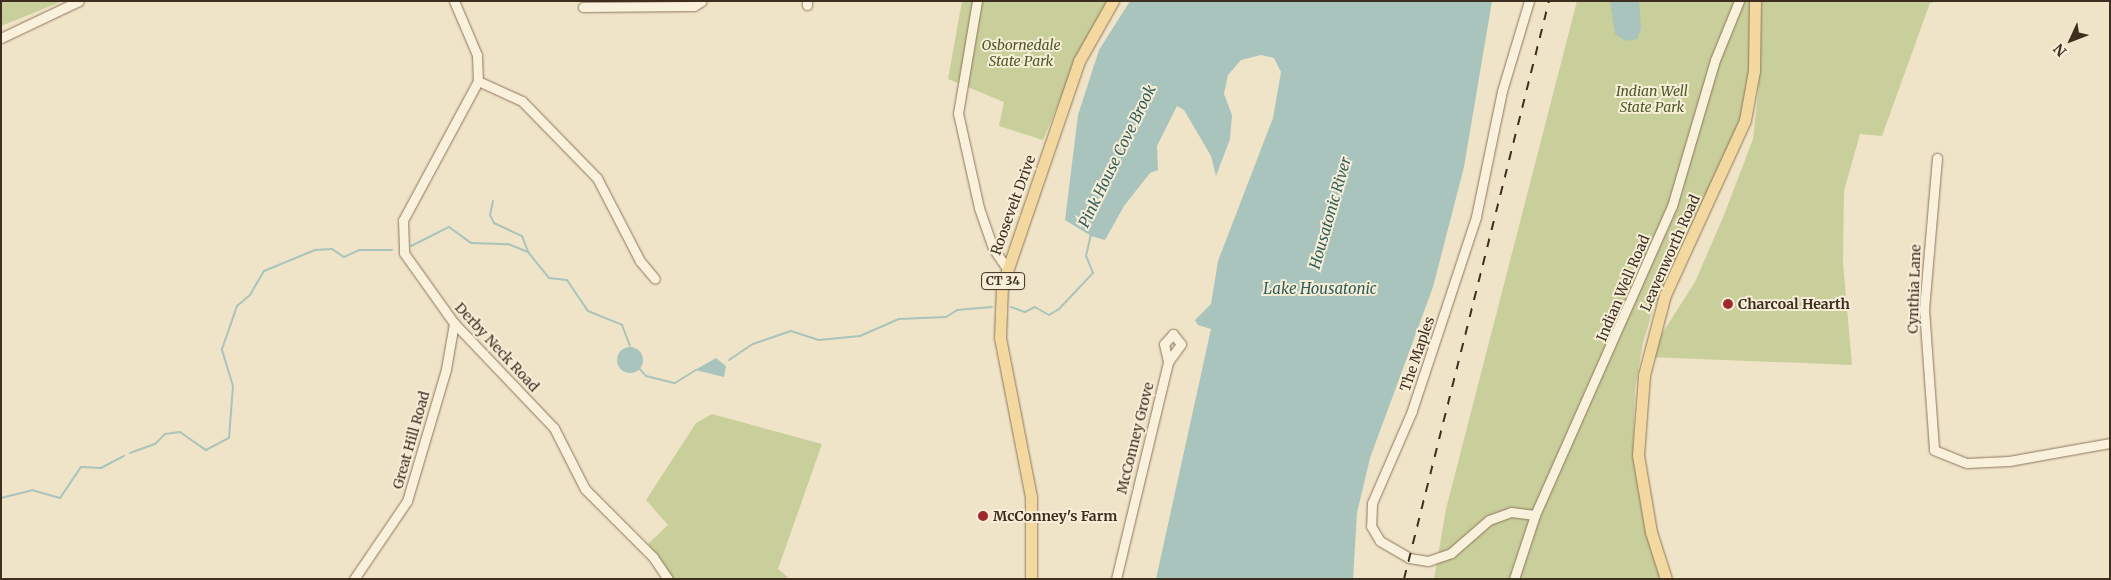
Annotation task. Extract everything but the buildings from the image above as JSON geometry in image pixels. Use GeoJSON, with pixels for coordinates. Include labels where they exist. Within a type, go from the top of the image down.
{"type":"FeatureCollection","features":[{"type":"Feature","properties":{"kind":"main road","name":"Roosevelt Drive"},"geometry":{"type":"LineString","coordinates":[[1031,579],[1031,497],[1000,338],[1006,267],[1079,61],[1113,1]]}},
{"type":"Feature","properties":{"kind":"main road","name":"Leavenworth Road"},"geometry":{"type":"LineString","coordinates":[[1666,579],[1651,532],[1638,455],[1644,375],[1665,295],[1745,120],[1754,71],[1755,1]]}},
{"type":"Feature","properties":{"kind":"street"},"geometry":{"type":"LineString","coordinates":[[1,38],[78,1]]}},
{"type":"Feature","properties":{"kind":"street"},"geometry":{"type":"LineString","coordinates":[[454,1],[476,55],[478,80],[522,101],[598,178],[640,261],[655,279]]}},
{"type":"Feature","properties":{"kind":"street"},"geometry":{"type":"LineString","coordinates":[[583,7],[694,6],[702,1]]}},
{"type":"Feature","properties":{"kind":"street"},"geometry":{"type":"LineString","coordinates":[[977,1],[958,113],[979,208],[994,248],[1006,267]]}},
{"type":"Feature","properties":{"kind":"street","name":"The Maples"},"geometry":{"type":"LineString","coordinates":[[1529,1],[1502,91],[1476,217],[1412,411],[1384,469],[1372,503],[1371,526],[1380,541],[1409,558],[1428,561],[1452,553],[1489,520],[1511,512],[1536,515]]}},
{"type":"Feature","properties":{"kind":"street","name":"Indian Well Road"},"geometry":{"type":"LineString","coordinates":[[1514,579],[1536,515],[1657,245],[1716,60],[1739,1]]}},
{"type":"Feature","properties":{"kind":"street","name":"Derby Neck Road"},"geometry":{"type":"LineString","coordinates":[[478,80],[407,212],[400,234],[410,264],[454,323],[547,420],[585,489],[653,556],[668,579]]}},
{"type":"Feature","properties":{"kind":"street","name":"Cynthia Lane"},"geometry":{"type":"LineString","coordinates":[[1937,158],[1924,309],[1934,450],[1967,463],[2008,461],[2110,443]]}},
{"type":"Feature","properties":{"kind":"street","name":"Great Hill Road"},"geometry":{"type":"LineString","coordinates":[[354,579],[407,501],[446,369],[454,323]]}},
{"type":"Feature","properties":{"kind":"street","name":"McConney Grove"},"geometry":{"type":"LineString","coordinates":[[1116,579],[1168,362]]}},
{"type":"Feature","properties":{"kind":"green space"},"geometry":{"type":"Polygon","coordinates":[[[1,1],[63,1],[1,26],[1,1]]]}},
{"type":"Feature","properties":{"kind":"green space","name":"Osbornedale State Park"},"geometry":{"type":"Polygon","coordinates":[[[962,1],[1109,1],[1081,50],[1043,140],[999,126],[1004,102],[948,79],[962,1]]]}},
{"type":"Feature","properties":{"kind":"green space","name":"Indian Well State Park"},"geometry":{"type":"Polygon","coordinates":[[[1577,1],[1939,1],[1930,3],[1882,136],[1860,134],[1844,191],[1843,262],[1852,365],[1647,357],[1695,282],[1724,215],[1753,139],[1759,84],[1752,110],[1691,246],[1654,306],[1643,343],[1635,389],[1633,459],[1646,532],[1661,579],[1434,579],[1446,509],[1577,1]]]}},
{"type":"Feature","properties":{"kind":"green space"},"geometry":{"type":"Polygon","coordinates":[[[712,414],[822,444],[778,569],[790,579],[673,579],[648,544],[668,525],[646,500],[696,423],[712,414]]]}},
{"type":"Feature","properties":{"kind":"water","name":"Lake Housatonic"},"geometry":{"type":"Polygon","coordinates":[[[1130,1],[1492,1],[1464,167],[1433,287],[1370,458],[1357,513],[1353,579],[1156,579],[1211,329],[1198,325],[1195,320],[1211,304],[1218,261],[1273,118],[1281,72],[1274,58],[1261,55],[1241,60],[1228,75],[1224,94],[1232,115],[1230,139],[1216,176],[1211,156],[1184,110],[1177,106],[1157,146],[1158,170],[1150,173],[1124,206],[1105,240],[1091,236],[1065,220],[1078,115],[1099,50],[1130,1]]]}},
{"type":"Feature","properties":{"kind":"water"},"geometry":{"type":"Polygon","coordinates":[[[1610,1],[1639,1],[1641,28],[1637,39],[1626,41],[1615,34],[1610,1]]]}},
{"type":"Feature","properties":{"kind":"water"},"geometry":{"type":"Polygon","coordinates":[[[630,347],[639,351],[643,360],[639,369],[630,373],[621,369],[617,360],[621,351],[630,347]]]}},
{"type":"Feature","properties":{"kind":"water"},"geometry":{"type":"Polygon","coordinates":[[[716,358],[726,366],[724,377],[695,370],[716,358]]]}},
{"type":"Feature","properties":{"kind":"waterway"},"geometry":{"type":"LineString","coordinates":[[493,201],[490,215],[494,223],[522,236],[528,252]]}},
{"type":"Feature","properties":{"kind":"waterway","name":"Pink House Cove Brook"},"geometry":{"type":"LineString","coordinates":[[411,246],[449,227],[471,243],[508,244],[528,252],[549,278],[567,280],[588,311],[622,325],[630,346]]}},
{"type":"Feature","properties":{"kind":"waterway","name":"Pink House Cove Brook"},"geometry":{"type":"LineString","coordinates":[[1011,307],[1025,312],[1035,307],[1049,315],[1059,309],[1093,273],[1086,256],[1091,235]]}},
{"type":"Feature","properties":{"kind":"waterway","name":"Pink House Cove Brook"},"geometry":{"type":"LineString","coordinates":[[130,453],[155,444],[165,434],[180,432],[206,450],[229,438],[233,386],[222,349],[237,306],[250,295],[264,271],[315,250],[332,249],[344,257],[359,250],[392,250]]}},
{"type":"Feature","properties":{"kind":"waterway","name":"Pink House Cove Brook"},"geometry":{"type":"LineString","coordinates":[[729,360],[753,344],[791,331],[819,340],[860,336],[899,319],[946,317],[957,310],[992,307]]}},
{"type":"Feature","properties":{"kind":"waterway","name":"Pink House Cove Brook"},"geometry":{"type":"LineString","coordinates":[[637,366],[646,376],[675,383],[696,370]]}},
{"type":"Feature","properties":{"kind":"waterway","name":"Pink House Cove Brook"},"geometry":{"type":"LineString","coordinates":[[1,498],[32,490],[60,498],[81,467],[101,468],[124,456]]}},
{"type":"Feature","properties":{"kind":"railway"},"geometry":{"type":"LineString","coordinates":[[1404,579],[1549,1]]}},
{"type":"Feature","properties":{"kind":"place","name":"Charcoal Hearth"},"geometry":{"type":"Point","coordinates":[1728,304]}},
{"type":"Feature","properties":{"kind":"place","name":"McConney's Farm"},"geometry":{"type":"Point","coordinates":[983,516]}},
{"type":"Feature","properties":{"kind":"water label","name":"Housatonic River"},"geometry":{"type":"Point","coordinates":[1330,213]}}]}
